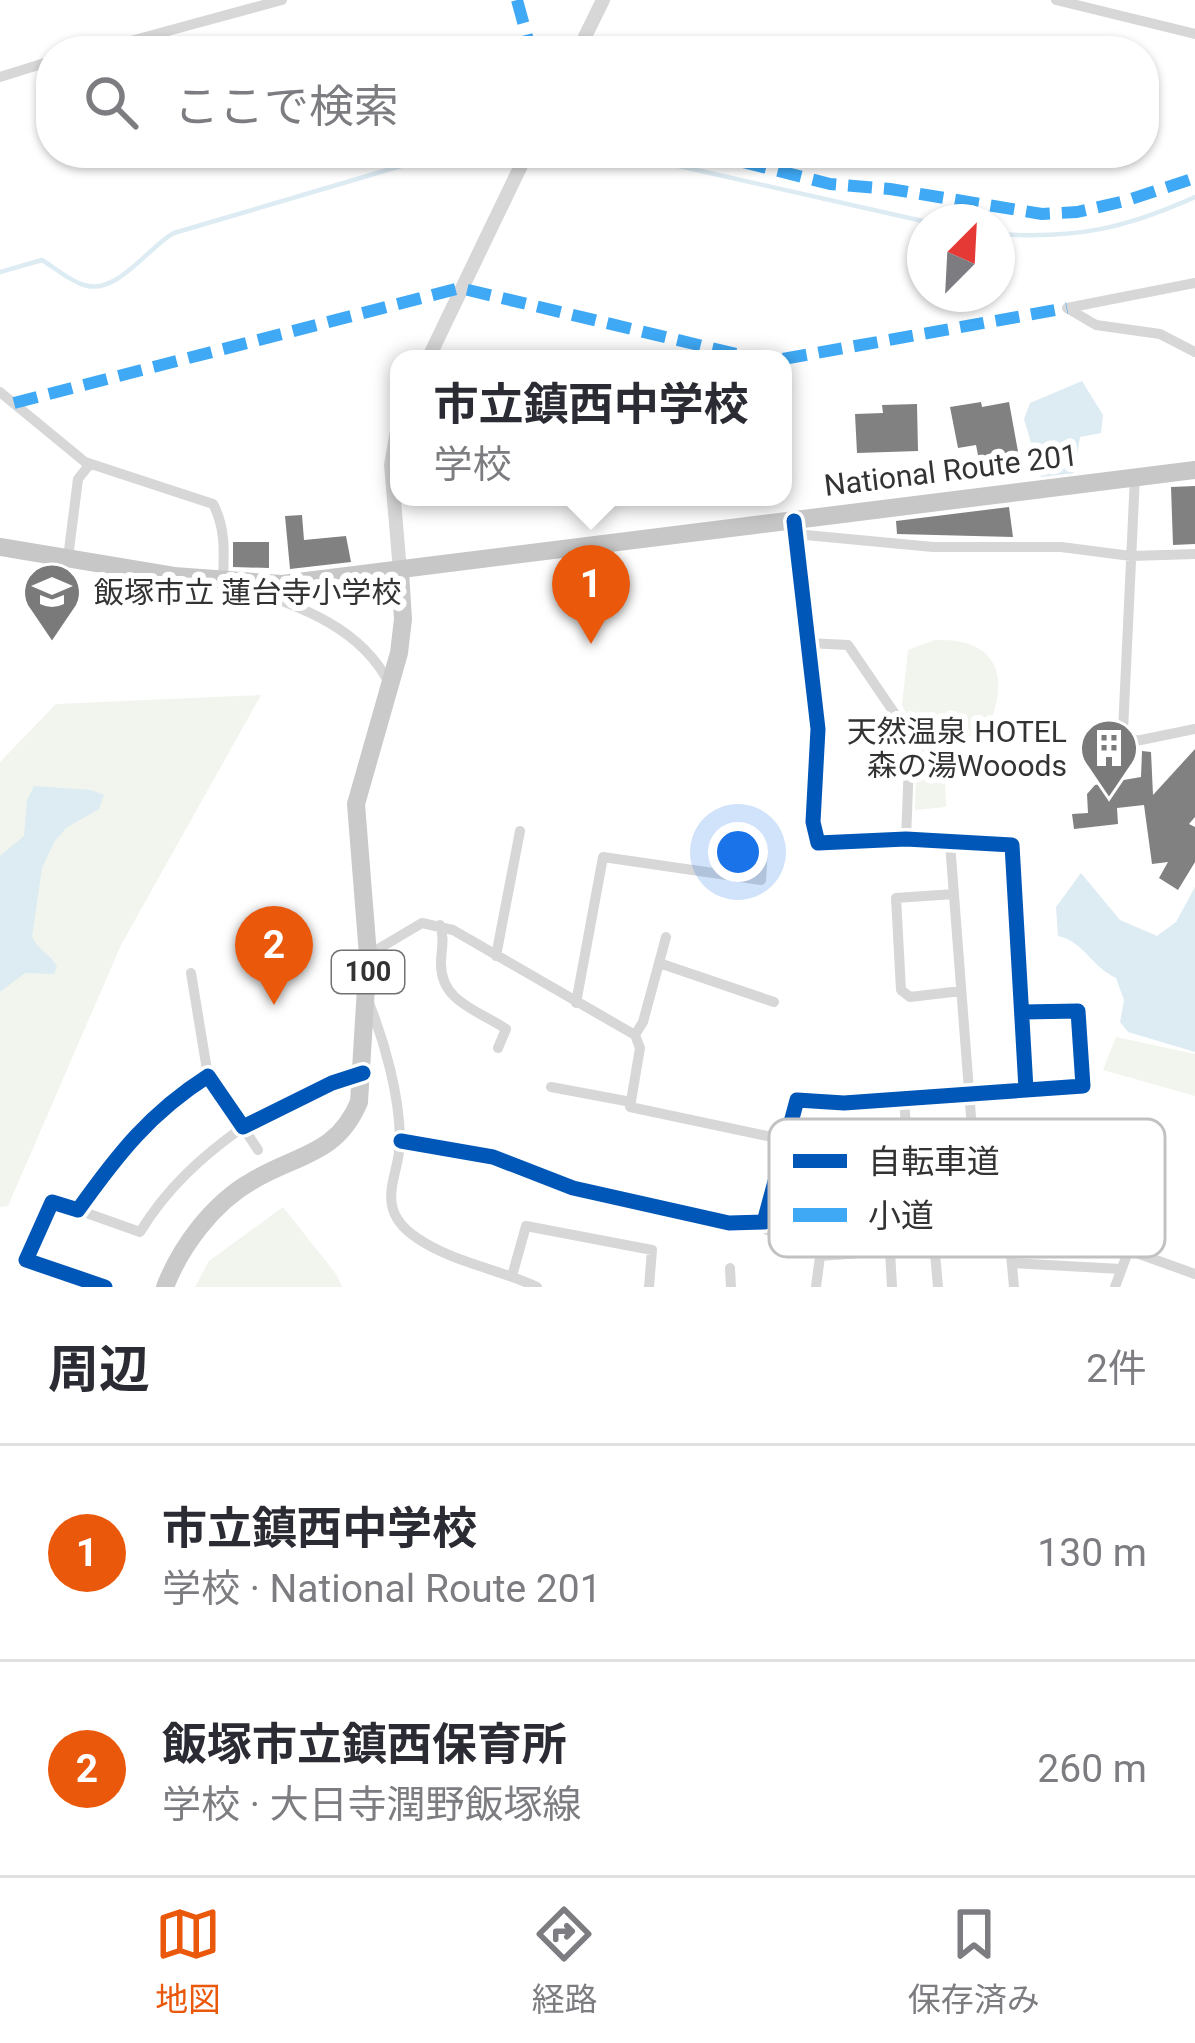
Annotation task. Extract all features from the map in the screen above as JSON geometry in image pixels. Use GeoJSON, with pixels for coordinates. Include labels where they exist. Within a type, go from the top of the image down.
{"type":"FeatureCollection","features":[{"type":"Feature","properties":{"kind":"highway","name":"National Route 201"},"geometry":{"type":"LineString","coordinates":[[0,547],[223,580],[282,584],[795,527],[1195,470]]}},
{"type":"Feature","properties":{"kind":"main road","name":"100"},"geometry":{"type":"LineString","coordinates":[[165,1287],[175,1263],[209,1216],[247,1183],[331,1145],[350,1124],[359,1102],[368,955],[356,804],[391,686],[403,619],[400,571]]}},
{"type":"Feature","properties":{"kind":"street"},"geometry":{"type":"LineString","coordinates":[[149,36],[282,0]]}},
{"type":"Feature","properties":{"kind":"street"},"geometry":{"type":"LineString","coordinates":[[585,36],[603,0]]}},
{"type":"Feature","properties":{"kind":"street"},"geometry":{"type":"LineString","coordinates":[[1056,0],[1195,34]]}},
{"type":"Feature","properties":{"kind":"street"},"geometry":{"type":"LineString","coordinates":[[0,77],[36,66]]}},
{"type":"Feature","properties":{"kind":"street"},"geometry":{"type":"LineString","coordinates":[[432,350],[520,168]]}},
{"type":"Feature","properties":{"kind":"street"},"geometry":{"type":"LineString","coordinates":[[1195,283],[1067,308],[1096,325],[1160,334],[1195,352]]}},
{"type":"Feature","properties":{"kind":"street"},"geometry":{"type":"LineString","coordinates":[[0,392],[90,464],[213,504],[224,545],[223,580],[304,609],[351,635],[378,660],[391,686]]}},
{"type":"Feature","properties":{"kind":"street"},"geometry":{"type":"LineString","coordinates":[[68,559],[78,479],[90,464]]}},
{"type":"Feature","properties":{"kind":"street"},"geometry":{"type":"LineString","coordinates":[[1135,476],[1123,731],[1136,741],[1195,729]]}},
{"type":"Feature","properties":{"kind":"street"},"geometry":{"type":"LineString","coordinates":[[394,506],[400,571]]}},
{"type":"Feature","properties":{"kind":"street"},"geometry":{"type":"LineString","coordinates":[[1026,1089],[1012,845],[906,839],[818,843],[813,821],[818,729],[795,527],[933,547],[1061,547],[1131,556],[1195,554]]}},
{"type":"Feature","properties":{"kind":"street"},"geometry":{"type":"LineString","coordinates":[[808,643],[848,645],[910,736],[906,839]]}},
{"type":"Feature","properties":{"kind":"street"},"geometry":{"type":"LineString","coordinates":[[496,956],[520,831]]}},
{"type":"Feature","properties":{"kind":"street"},"geometry":{"type":"LineString","coordinates":[[950,843],[971,1119]]}},
{"type":"Feature","properties":{"kind":"street"},"geometry":{"type":"LineString","coordinates":[[576,1003],[603,857],[761,880],[763,849]]}},
{"type":"Feature","properties":{"kind":"street"},"geometry":{"type":"LineString","coordinates":[[954,893],[896,898],[901,989],[910,997],[962,992]]}},
{"type":"Feature","properties":{"kind":"street"},"geometry":{"type":"LineString","coordinates":[[368,955],[422,923],[440,926],[635,1035],[640,1048],[630,1107],[769,1136]]}},
{"type":"Feature","properties":{"kind":"street"},"geometry":{"type":"LineString","coordinates":[[440,926],[445,938],[443,981],[449,995],[506,1030],[498,1048]]}},
{"type":"Feature","properties":{"kind":"street"},"geometry":{"type":"LineString","coordinates":[[635,1035],[643,1022],[666,938]]}},
{"type":"Feature","properties":{"kind":"street"},"geometry":{"type":"LineString","coordinates":[[659,963],[774,1002]]}},
{"type":"Feature","properties":{"kind":"street"},"geometry":{"type":"LineString","coordinates":[[191,973],[208,1076],[258,1150]]}},
{"type":"Feature","properties":{"kind":"street"},"geometry":{"type":"LineString","coordinates":[[368,1000],[385,1043],[401,1141],[390,1190],[393,1207],[408,1230],[429,1244],[538,1286]]}},
{"type":"Feature","properties":{"kind":"street"},"geometry":{"type":"LineString","coordinates":[[792,1119],[797,1100],[844,1103],[1083,1087],[1078,1012],[1023,1012]]}},
{"type":"Feature","properties":{"kind":"street"},"geometry":{"type":"LineString","coordinates":[[105,1287],[26,1259],[52,1202],[140,1232],[175,1184],[243,1127],[332,1083],[363,1073]]}},
{"type":"Feature","properties":{"kind":"street"},"geometry":{"type":"LineString","coordinates":[[78,1210],[134,1135],[166,1103],[208,1076]]}},
{"type":"Feature","properties":{"kind":"street"},"geometry":{"type":"LineString","coordinates":[[551,1087],[631,1102]]}},
{"type":"Feature","properties":{"kind":"street"},"geometry":{"type":"LineString","coordinates":[[904,1099],[905,1119]]}},
{"type":"Feature","properties":{"kind":"street"},"geometry":{"type":"LineString","coordinates":[[401,1141],[493,1156],[573,1188],[684,1213],[729,1223],[764,1222]]}},
{"type":"Feature","properties":{"kind":"street"},"geometry":{"type":"LineString","coordinates":[[769,1205],[764,1222],[769,1231]]}},
{"type":"Feature","properties":{"kind":"street"},"geometry":{"type":"LineString","coordinates":[[512,1276],[526,1226],[652,1250],[649,1287]]}},
{"type":"Feature","properties":{"kind":"street"},"geometry":{"type":"LineString","coordinates":[[816,1287],[820,1257]]}},
{"type":"Feature","properties":{"kind":"street"},"geometry":{"type":"LineString","coordinates":[[890,1257],[892,1287]]}},
{"type":"Feature","properties":{"kind":"street"},"geometry":{"type":"LineString","coordinates":[[935,1257],[938,1287]]}},
{"type":"Feature","properties":{"kind":"street"},"geometry":{"type":"LineString","coordinates":[[1011,1257],[1014,1287]]}},
{"type":"Feature","properties":{"kind":"street"},"geometry":{"type":"LineString","coordinates":[[1115,1287],[1125,1257]]}},
{"type":"Feature","properties":{"kind":"street"},"geometry":{"type":"LineString","coordinates":[[1148,1257],[1195,1274]]}},
{"type":"Feature","properties":{"kind":"street"},"geometry":{"type":"LineString","coordinates":[[1012,1263],[1121,1269]]}},
{"type":"Feature","properties":{"kind":"street"},"geometry":{"type":"LineString","coordinates":[[730,1268],[730,1287]]}},
{"type":"Feature","properties":{"kind":"shaded area"},"geometry":{"type":"Polygon","coordinates":[[[1082,381],[1103,415],[1101,433],[1080,437],[1074,473],[1041,477],[1024,419],[1030,403],[1082,381]]]}},
{"type":"Feature","properties":{"kind":"shaded area"},"geometry":{"type":"Polygon","coordinates":[[[935,640],[958,641],[987,655],[995,667],[997,697],[985,734],[944,753],[946,807],[915,810],[917,738],[902,705],[908,650],[935,640]]]}},
{"type":"Feature","properties":{"kind":"shaded area"},"geometry":{"type":"Polygon","coordinates":[[[261,695],[121,945],[8,1206],[0,1207],[0,762],[56,704],[261,695]]]}},
{"type":"Feature","properties":{"kind":"shaded area"},"geometry":{"type":"Polygon","coordinates":[[[34,786],[104,795],[99,809],[66,828],[54,842],[42,868],[32,937],[57,967],[54,974],[25,973],[0,992],[0,856],[24,836],[27,800],[34,786]]]}},
{"type":"Feature","properties":{"kind":"shaded area"},"geometry":{"type":"Polygon","coordinates":[[[1081,873],[1120,920],[1157,936],[1176,922],[1195,887],[1195,1052],[1128,1032],[1120,1022],[1124,1000],[1116,978],[1074,943],[1058,936],[1056,907],[1081,873]]]}},
{"type":"Feature","properties":{"kind":"shaded area"},"geometry":{"type":"Polygon","coordinates":[[[1116,1037],[1195,1054],[1195,1096],[1103,1070],[1116,1037]]]}},
{"type":"Feature","properties":{"kind":"shaded area"},"geometry":{"type":"Polygon","coordinates":[[[283,1207],[342,1287],[195,1287],[209,1261],[283,1207]]]}},
{"type":"Feature","properties":{"kind":"building"},"geometry":{"type":"Polygon","coordinates":[[[981,402],[982,407],[1009,402],[1019,457],[980,465],[976,445],[958,448],[950,407],[981,402]]]}},
{"type":"Feature","properties":{"kind":"building"},"geometry":{"type":"Polygon","coordinates":[[[917,404],[918,451],[857,453],[855,414],[883,413],[882,405],[917,404]]]}},
{"type":"Feature","properties":{"kind":"building"},"geometry":{"type":"Polygon","coordinates":[[[1195,486],[1195,544],[1173,545],[1171,487],[1195,486]]]}},
{"type":"Feature","properties":{"kind":"building"},"geometry":{"type":"Polygon","coordinates":[[[1009,507],[1013,537],[897,534],[896,521],[1009,507]]]}},
{"type":"Feature","properties":{"kind":"building"},"geometry":{"type":"Polygon","coordinates":[[[302,515],[304,540],[346,536],[351,562],[290,569],[285,516],[302,515]]]}},
{"type":"Feature","properties":{"kind":"building"},"geometry":{"type":"Polygon","coordinates":[[[233,542],[269,542],[269,568],[233,567],[233,542]]]}},
{"type":"Feature","properties":{"kind":"building"},"geometry":{"type":"Polygon","coordinates":[[[1195,749],[1195,817],[1189,824],[1195,827],[1195,862],[1178,890],[1159,878],[1168,862],[1152,864],[1144,805],[1117,808],[1118,824],[1074,829],[1072,814],[1088,813],[1087,794],[1095,785],[1141,777],[1142,751],[1151,752],[1153,795],[1195,749]]]}},
{"type":"Feature","properties":{"kind":"waterway"},"geometry":{"type":"LineString","coordinates":[[0,272],[42,260],[84,285],[108,283],[174,233],[394,168]]}},
{"type":"Feature","properties":{"kind":"waterway"},"geometry":{"type":"LineString","coordinates":[[688,168],[907,217]]}},
{"type":"Feature","properties":{"kind":"waterway"},"geometry":{"type":"LineString","coordinates":[[1015,234],[1099,229],[1195,197]]}},
{"type":"Feature","properties":{"kind":"marked path"},"geometry":{"type":"LineString","coordinates":[[517,0],[527,36]]}},
{"type":"Feature","properties":{"kind":"marked path"},"geometry":{"type":"LineString","coordinates":[[767,168],[830,184],[1042,214],[1125,201],[1195,178]]}},
{"type":"Feature","properties":{"kind":"marked path"},"geometry":{"type":"LineString","coordinates":[[14,403],[460,288],[719,350]]}},
{"type":"Feature","properties":{"kind":"marked path"},"geometry":{"type":"LineString","coordinates":[[792,357],[1067,308]]}},
{"type":"Feature","properties":{"kind":"cycle path"},"geometry":{"type":"LineString","coordinates":[[794,521],[818,729],[813,822],[818,843],[906,839],[1012,845],[1026,1089]]}},
{"type":"Feature","properties":{"kind":"cycle path"},"geometry":{"type":"LineString","coordinates":[[792,1119],[797,1100],[844,1103],[1083,1086],[1078,1011],[1023,1012]]}},
{"type":"Feature","properties":{"kind":"cycle path"},"geometry":{"type":"LineString","coordinates":[[105,1287],[26,1260],[52,1202],[78,1210],[152,1120],[208,1076],[243,1127],[332,1083],[363,1073]]}},
{"type":"Feature","properties":{"kind":"cycle path"},"geometry":{"type":"LineString","coordinates":[[401,1141],[493,1157],[573,1188],[729,1223],[764,1222],[769,1204]]}},
{"type":"Feature","properties":{"kind":"place","name":"飯塚市立 蓮台寺小学校"},"geometry":{"type":"Point","coordinates":[52,643]}},
{"type":"Feature","properties":{"kind":"place","name":"市立鎮西中学校"},"geometry":{"type":"Point","coordinates":[591,644]}},
{"type":"Feature","properties":{"kind":"place","name":"天然温泉 HOTEL 森の湯Wooods"},"geometry":{"type":"Point","coordinates":[1109,799]}},
{"type":"Feature","properties":{"kind":"place","name":"飯塚市立鎮西保育所"},"geometry":{"type":"Point","coordinates":[274,1005]}}]}
